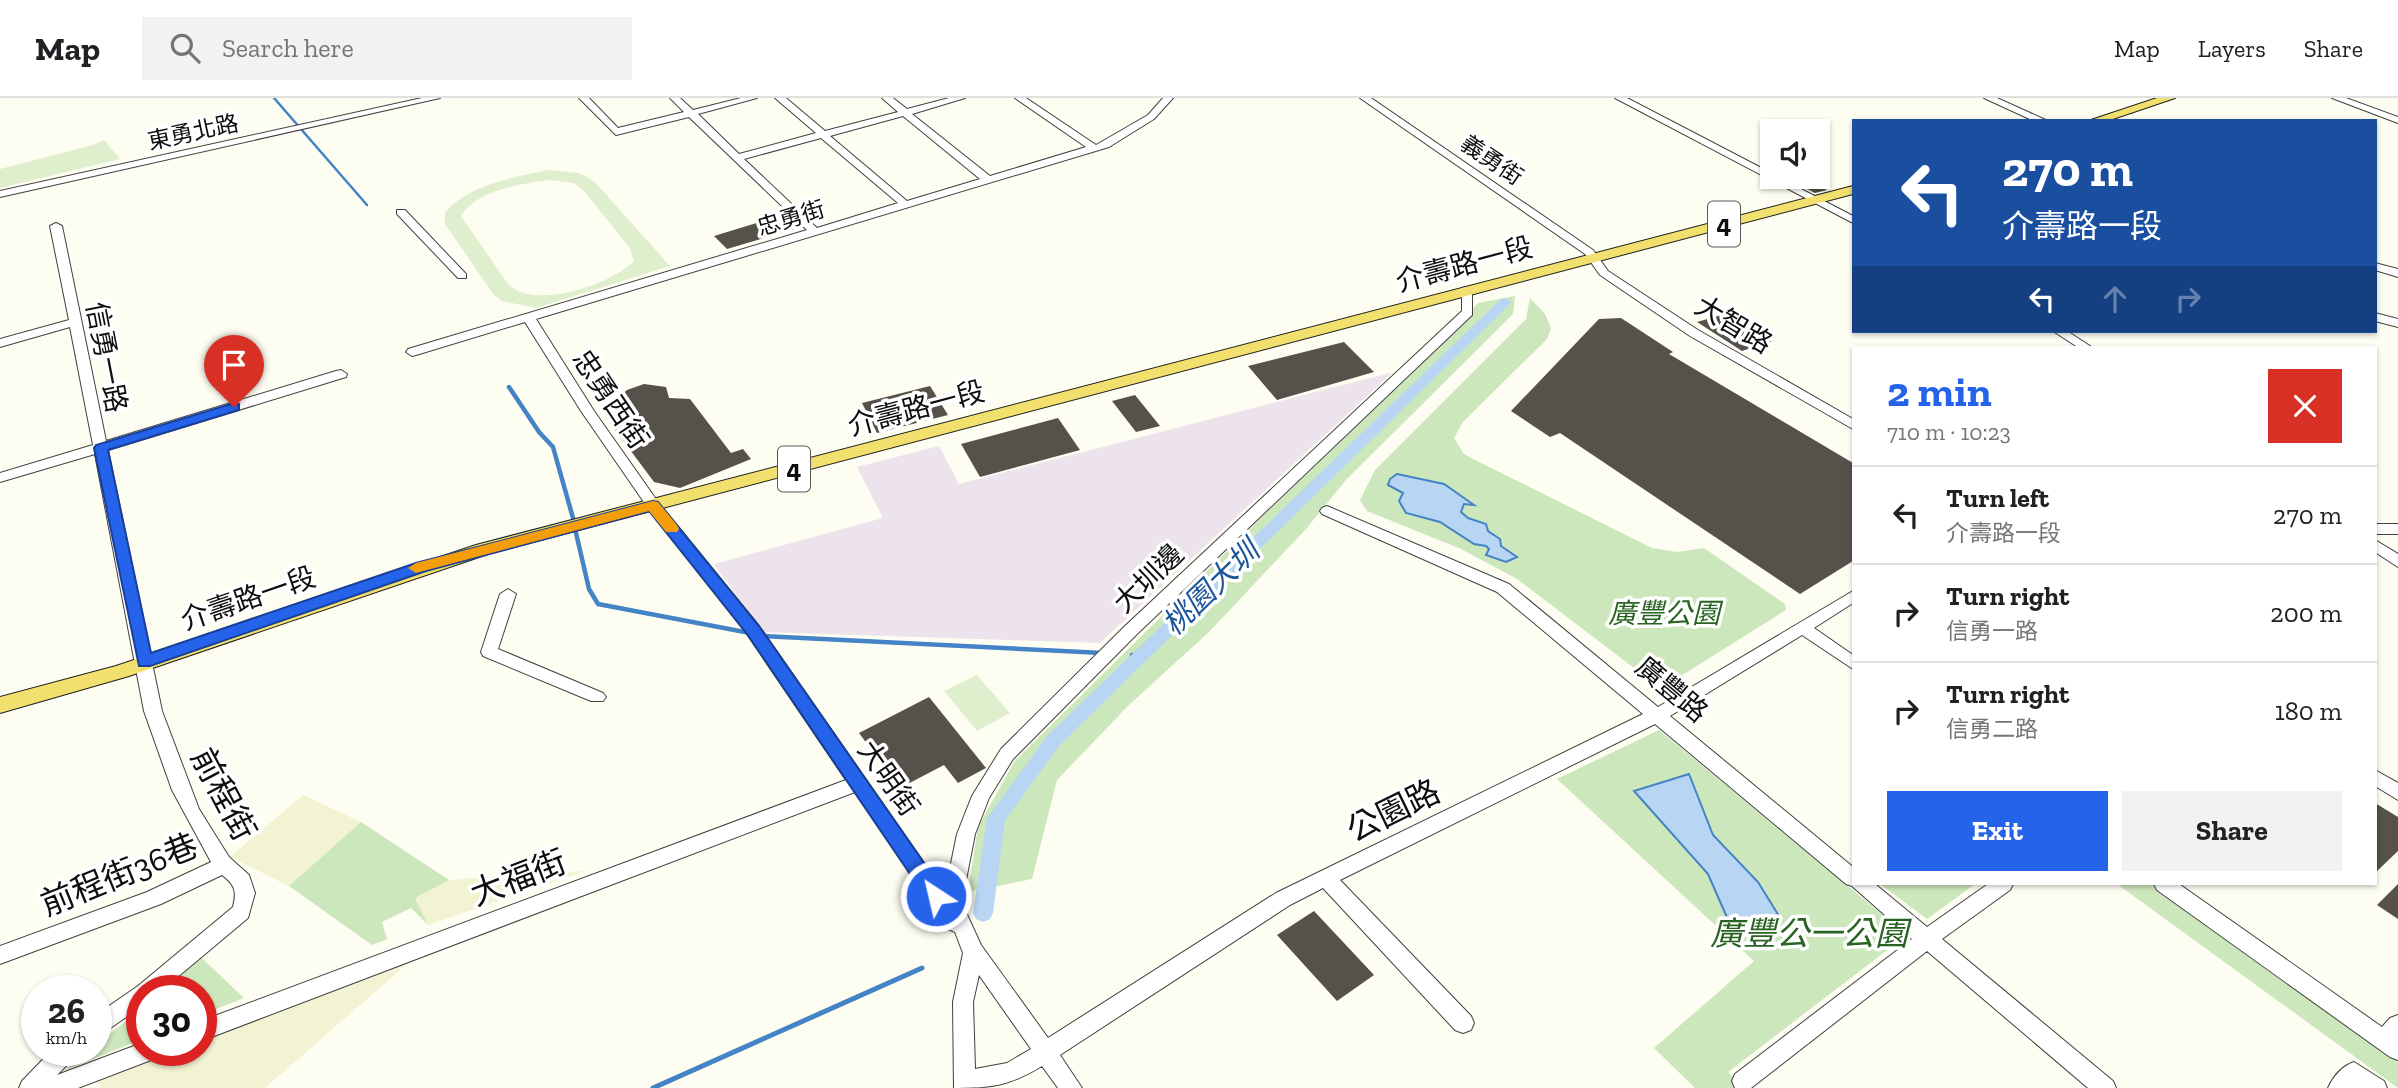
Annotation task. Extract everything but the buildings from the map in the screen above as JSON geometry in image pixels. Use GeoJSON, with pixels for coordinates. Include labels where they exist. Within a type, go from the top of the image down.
{"type":"FeatureCollection","features":[{"type":"Feature","properties":{"kind":"main road"},"geometry":{"type":"LineString","coordinates":[[2101,119],[2169,98]]}},
{"type":"Feature","properties":{"kind":"main road","name":"介壽路一段"},"geometry":{"type":"LineString","coordinates":[[0,705],[145,662],[421,567],[1852,190]]}},
{"type":"Feature","properties":{"kind":"street","name":"東勇北路"},"geometry":{"type":"LineString","coordinates":[[0,194],[435,98]]}},
{"type":"Feature","properties":{"kind":"street"},"geometry":{"type":"LineString","coordinates":[[584,98],[616,131],[752,98]]}},
{"type":"Feature","properties":{"kind":"street"},"geometry":{"type":"LineString","coordinates":[[675,98],[817,233]]}},
{"type":"Feature","properties":{"kind":"street"},"geometry":{"type":"LineString","coordinates":[[780,98],[906,205]]}},
{"type":"Feature","properties":{"kind":"street"},"geometry":{"type":"LineString","coordinates":[[887,98],[988,180]]}},
{"type":"Feature","properties":{"kind":"street"},"geometry":{"type":"LineString","coordinates":[[738,157],[960,98]]}},
{"type":"Feature","properties":{"kind":"street"},"geometry":{"type":"LineString","coordinates":[[1020,98],[1094,148]]}},
{"type":"Feature","properties":{"kind":"street","name":"忠勇街"},"geometry":{"type":"LineString","coordinates":[[412,352],[1094,148],[1151,117],[1168,98]]}},
{"type":"Feature","properties":{"kind":"street","name":"義勇街"},"geometry":{"type":"LineString","coordinates":[[1365,98],[1595,258]]}},
{"type":"Feature","properties":{"kind":"street"},"geometry":{"type":"LineString","coordinates":[[1620,98],[1752,170],[1852,219]]}},
{"type":"Feature","properties":{"kind":"street"},"geometry":{"type":"LineString","coordinates":[[1989,98],[2038,119]]}},
{"type":"Feature","properties":{"kind":"street"},"geometry":{"type":"LineString","coordinates":[[2337,98],[2398,120]]}},
{"type":"Feature","properties":{"kind":"street"},"geometry":{"type":"LineString","coordinates":[[401,212],[462,276]]}},
{"type":"Feature","properties":{"kind":"street","name":"信勇一路"},"geometry":{"type":"LineString","coordinates":[[56,226],[145,662]]}},
{"type":"Feature","properties":{"kind":"street","name":"大智路"},"geometry":{"type":"LineString","coordinates":[[1595,258],[1604,273],[1694,333],[1852,424]]}},
{"type":"Feature","properties":{"kind":"street"},"geometry":{"type":"LineString","coordinates":[[2377,267],[2398,273]]}},
{"type":"Feature","properties":{"kind":"street","name":"大圳邊"},"geometry":{"type":"LineString","coordinates":[[974,951],[954,908],[956,880],[966,834],[981,796],[1007,754],[1130,631],[1468,312],[1466,291]]}},
{"type":"Feature","properties":{"kind":"street","name":"忠勇西街"},"geometry":{"type":"LineString","coordinates":[[529,318],[588,411],[653,505]]}},
{"type":"Feature","properties":{"kind":"street"},"geometry":{"type":"LineString","coordinates":[[2377,318],[2398,323]]}},
{"type":"Feature","properties":{"kind":"street"},"geometry":{"type":"LineString","coordinates":[[0,343],[75,322]]}},
{"type":"Feature","properties":{"kind":"street"},"geometry":{"type":"LineString","coordinates":[[2062,333],[2084,346]]}},
{"type":"Feature","properties":{"kind":"street"},"geometry":{"type":"LineString","coordinates":[[0,478],[341,374]]}},
{"type":"Feature","properties":{"kind":"street","name":"大明街"},"geometry":{"type":"LineString","coordinates":[[653,505],[756,635],[1072,1088]]}},
{"type":"Feature","properties":{"kind":"street","name":"廣豐路"},"geometry":{"type":"LineString","coordinates":[[1327,511],[1503,588],[1852,877]]}},
{"type":"Feature","properties":{"kind":"street"},"geometry":{"type":"LineString","coordinates":[[2377,530],[2398,529]]}},
{"type":"Feature","properties":{"kind":"street"},"geometry":{"type":"LineString","coordinates":[[2377,546],[2398,562]]}},
{"type":"Feature","properties":{"kind":"street"},"geometry":{"type":"LineString","coordinates":[[508,594],[489,652],[597,697]]}},
{"type":"Feature","properties":{"kind":"street","name":"公園路"},"geometry":{"type":"LineString","coordinates":[[965,1088],[982,1077],[1011,1073],[1283,899],[1657,715],[1852,597]]}},
{"type":"Feature","properties":{"kind":"street"},"geometry":{"type":"LineString","coordinates":[[1803,628],[1852,662]]}},
{"type":"Feature","properties":{"kind":"street","name":"前程街"},"geometry":{"type":"LineString","coordinates":[[145,662],[153,711],[166,753],[203,832],[223,865],[242,881],[246,896],[240,912],[165,975]]}},
{"type":"Feature","properties":{"kind":"street"},"geometry":{"type":"LineString","coordinates":[[2377,778],[2398,793]]}},
{"type":"Feature","properties":{"kind":"street","name":"大福街"},"geometry":{"type":"LineString","coordinates":[[217,1025],[858,783]]}},
{"type":"Feature","properties":{"kind":"street","name":"前程街36巷"},"geometry":{"type":"LineString","coordinates":[[0,956],[154,898],[223,865]]}},
{"type":"Feature","properties":{"kind":"street"},"geometry":{"type":"LineString","coordinates":[[1326,878],[1464,1023]]}},
{"type":"Feature","properties":{"kind":"street"},"geometry":{"type":"LineString","coordinates":[[1862,885],[2105,1088]]}},
{"type":"Feature","properties":{"kind":"street"},"geometry":{"type":"LineString","coordinates":[[1743,1082],[1927,939],[2002,885]]}},
{"type":"Feature","properties":{"kind":"street"},"geometry":{"type":"LineString","coordinates":[[2165,885],[2393,1038]]}},
{"type":"Feature","properties":{"kind":"street"},"geometry":{"type":"LineString","coordinates":[[965,1088],[963,1002],[974,951]]}},
{"type":"Feature","properties":{"kind":"street"},"geometry":{"type":"LineString","coordinates":[[51,1088],[126,1060]]}},
{"type":"Feature","properties":{"kind":"street"},"geometry":{"type":"LineString","coordinates":[[30,1088],[51,1066]]}},
{"type":"Feature","properties":{"kind":"street"},"geometry":{"type":"LineString","coordinates":[[2339,1088],[2354,1072],[2376,1088]]}},
{"type":"Feature","properties":{"kind":"shaded area"},"geometry":{"type":"Polygon","coordinates":[[[1393,372],[1100,643],[762,632],[714,564],[883,518],[857,467],[939,446],[959,484],[1393,372]]]}},
{"type":"Feature","properties":{"kind":"green space"},"geometry":{"type":"Polygon","coordinates":[[[104,140],[120,159],[0,188],[0,169],[104,140]]]}},
{"type":"Feature","properties":{"kind":"green space"},"geometry":{"type":"Polygon","coordinates":[[[548,170],[579,173],[594,181],[670,266],[536,308],[502,301],[493,294],[445,224],[445,213],[454,203],[479,189],[507,179],[548,170]],[[548,180],[500,190],[477,200],[461,216],[508,284],[520,292],[553,295],[591,286],[623,270],[634,261],[630,248],[583,190],[574,183],[548,180]]]}},
{"type":"Feature","properties":{"kind":"green space"},"geometry":{"type":"Polygon","coordinates":[[[1515,296],[1513,314],[1346,480],[1306,529],[1209,632],[1129,705],[1057,780],[1032,879],[968,892],[978,827],[1014,762],[1478,303],[1515,296]]]}},
{"type":"Feature","properties":{"kind":"green space","name":"廣豐公園"},"geometry":{"type":"Polygon","coordinates":[[[1530,298],[1545,314],[1551,328],[1547,339],[1463,422],[1454,438],[1464,454],[1652,548],[1677,552],[1704,548],[1785,604],[1786,610],[1676,679],[1655,684],[1517,579],[1461,549],[1367,511],[1360,500],[1375,470],[1526,319],[1530,298]]]}},
{"type":"Feature","properties":{"kind":"green space"},"geometry":{"type":"Polygon","coordinates":[[[977,675],[1010,713],[977,731],[944,691],[977,675]]]}},
{"type":"Feature","properties":{"kind":"green space","name":"廣豐公一公園"},"geometry":{"type":"Polygon","coordinates":[[[1659,730],[1907,935],[1728,1072],[1744,1088],[1695,1088],[1654,1048],[1754,961],[1557,779],[1659,730]]]}},
{"type":"Feature","properties":{"kind":"green space"},"geometry":{"type":"Polygon","coordinates":[[[303,795],[361,822],[289,886],[230,857],[303,795]]]}},
{"type":"Feature","properties":{"kind":"green space"},"geometry":{"type":"Polygon","coordinates":[[[361,822],[449,880],[415,898],[428,925],[411,908],[382,922],[387,939],[372,945],[289,886],[361,822]]]}},
{"type":"Feature","properties":{"kind":"green space"},"geometry":{"type":"Polygon","coordinates":[[[585,871],[428,925],[415,898],[449,880],[585,871]]]}},
{"type":"Feature","properties":{"kind":"green space"},"geometry":{"type":"Polygon","coordinates":[[[1881,885],[1974,885],[1927,919],[1881,885]]]}},
{"type":"Feature","properties":{"kind":"green space"},"geometry":{"type":"Polygon","coordinates":[[[2118,885],[2153,885],[2398,1060],[2398,1088],[2118,885]]]}},
{"type":"Feature","properties":{"kind":"green space"},"geometry":{"type":"Polygon","coordinates":[[[415,957],[265,1088],[103,1088],[94,1080],[130,1066],[217,1066],[217,1033],[415,957]]]}},
{"type":"Feature","properties":{"kind":"green space"},"geometry":{"type":"Polygon","coordinates":[[[202,958],[244,998],[217,1009],[217,975],[181,975],[202,958]]]}},
{"type":"Feature","properties":{"kind":"green space"},"geometry":{"type":"Polygon","coordinates":[[[126,1021],[126,1046],[112,1051],[112,1032],[126,1021]]]}},
{"type":"Feature","properties":{"kind":"water"},"geometry":{"type":"Polygon","coordinates":[[[1397,474],[1444,484],[1474,505],[1464,504],[1461,512],[1468,518],[1486,524],[1488,531],[1500,539],[1501,546],[1517,557],[1506,562],[1486,555],[1489,549],[1486,546],[1474,544],[1440,522],[1406,513],[1399,501],[1403,493],[1388,485],[1390,479],[1397,474]]]}},
{"type":"Feature","properties":{"kind":"water"},"geometry":{"type":"Polygon","coordinates":[[[1689,774],[1713,835],[1758,882],[1779,916],[1767,933],[1749,933],[1729,922],[1708,874],[1634,791],[1689,774]]]}},
{"type":"Feature","properties":{"kind":"waterway"},"geometry":{"type":"LineString","coordinates":[[274,98],[367,205]]}},
{"type":"Feature","properties":{"kind":"waterway","name":"桃園大圳"},"geometry":{"type":"LineString","coordinates":[[983,913],[996,818],[1054,740],[1505,302]]}},
{"type":"Feature","properties":{"kind":"waterway"},"geometry":{"type":"LineString","coordinates":[[509,387],[539,432],[553,447],[573,518]]}},
{"type":"Feature","properties":{"kind":"waterway"},"geometry":{"type":"LineString","coordinates":[[576,533],[589,589],[598,604],[750,633]]}},
{"type":"Feature","properties":{"kind":"waterway"},"geometry":{"type":"LineString","coordinates":[[762,636],[1103,653]]}},
{"type":"Feature","properties":{"kind":"waterway","name":"桃園大圳"},"geometry":{"type":"LineString","coordinates":[[1132,655],[1141,655]]}},
{"type":"Feature","properties":{"kind":"waterway"},"geometry":{"type":"LineString","coordinates":[[653,1088],[922,968]]}},
{"type":"Feature","properties":{"kind":"slow traffic"},"geometry":{"type":"LineString","coordinates":[[416,568],[653,505],[671,529]]}},
{"type":"Feature","properties":{"kind":"route"},"geometry":{"type":"LineString","coordinates":[[234,407],[101,448],[145,662],[421,567],[653,505],[753,630],[936,896]]}}]}
